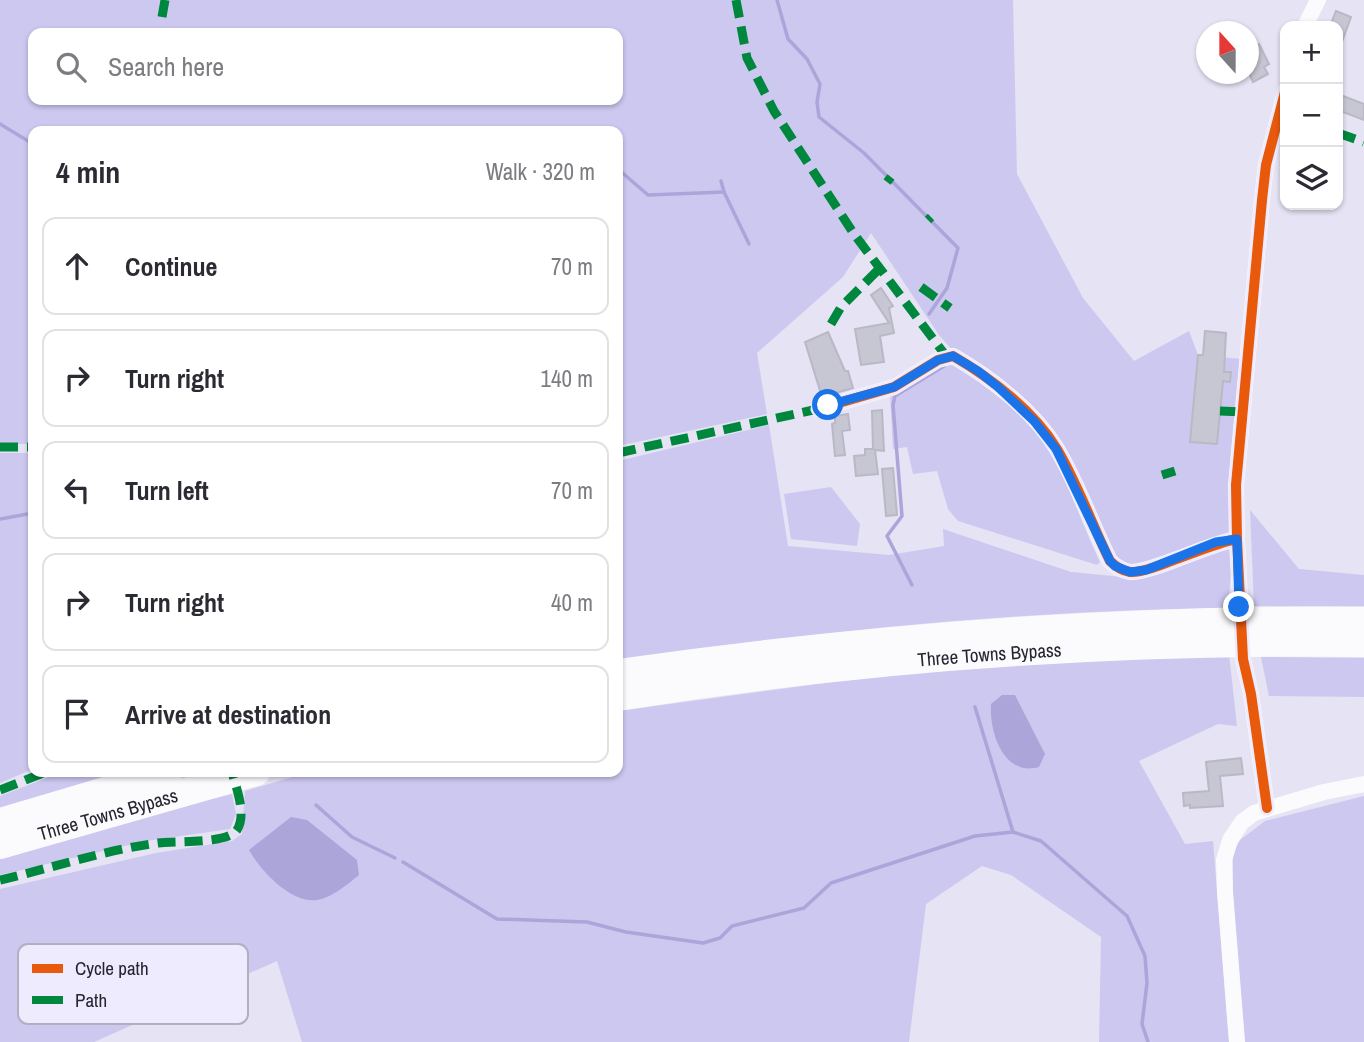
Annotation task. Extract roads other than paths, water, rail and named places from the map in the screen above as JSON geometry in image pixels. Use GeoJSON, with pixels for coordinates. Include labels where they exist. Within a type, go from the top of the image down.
{"type":"FeatureCollection","features":[{"type":"Feature","properties":{"kind":"highway","name":"Three Towns Bypass"},"geometry":{"type":"LineString","coordinates":[[623,672],[762,652],[1010,629],[1177,622],[1364,621]]}},
{"type":"Feature","properties":{"kind":"highway","name":"Three Towns Bypass"},"geometry":{"type":"LineString","coordinates":[[623,695],[806,670],[1013,651],[1142,644],[1364,643]]}},
{"type":"Feature","properties":{"kind":"highway","name":"Three Towns Bypass"},"geometry":{"type":"LineString","coordinates":[[0,822],[152,777]]}},
{"type":"Feature","properties":{"kind":"highway","name":"Three Towns Bypass"},"geometry":{"type":"LineString","coordinates":[[0,845],[238,777]]}},
{"type":"Feature","properties":{"kind":"street"},"geometry":{"type":"LineString","coordinates":[[1308,21],[1318,0]]}},
{"type":"Feature","properties":{"kind":"street"},"geometry":{"type":"LineString","coordinates":[[1267,808],[1251,694],[1243,659],[1237,539],[1239,439],[1262,200],[1266,165],[1280,111]]}},
{"type":"Feature","properties":{"kind":"street"},"geometry":{"type":"LineString","coordinates":[[818,409],[885,390],[938,360],[953,356],[998,387],[1034,421],[1056,449],[1110,561],[1115,566],[1130,572],[1146,570],[1216,542],[1237,539]]}},
{"type":"Feature","properties":{"kind":"street"},"geometry":{"type":"LineString","coordinates":[[1237,1042],[1224,860],[1230,840],[1242,822],[1267,808],[1364,784]]}},
{"type":"Feature","properties":{"kind":"waterway"},"geometry":{"type":"LineString","coordinates":[[777,0],[788,39],[807,59],[820,84],[817,102],[819,117],[864,153],[958,248],[947,288],[929,314]]}},
{"type":"Feature","properties":{"kind":"waterway"},"geometry":{"type":"LineString","coordinates":[[0,124],[28,141]]}},
{"type":"Feature","properties":{"kind":"waterway"},"geometry":{"type":"LineString","coordinates":[[623,173],[648,195],[724,192]]}},
{"type":"Feature","properties":{"kind":"waterway"},"geometry":{"type":"LineString","coordinates":[[721,181],[749,244]]}},
{"type":"Feature","properties":{"kind":"waterway"},"geometry":{"type":"LineString","coordinates":[[912,585],[887,536],[902,516],[893,405],[895,396],[944,366]]}},
{"type":"Feature","properties":{"kind":"waterway"},"geometry":{"type":"LineString","coordinates":[[0,519],[28,514]]}},
{"type":"Feature","properties":{"kind":"waterway"},"geometry":{"type":"LineString","coordinates":[[975,707],[1013,832]]}},
{"type":"Feature","properties":{"kind":"waterway"},"geometry":{"type":"LineString","coordinates":[[316,805],[352,837],[395,858]]}},
{"type":"Feature","properties":{"kind":"waterway"},"geometry":{"type":"LineString","coordinates":[[403,862],[497,919],[587,922],[626,932],[703,943],[720,938],[732,926],[804,908],[831,883],[975,836],[1013,832],[1041,841],[1127,916],[1145,956],[1147,983],[1142,1024],[1148,1042]]}}]}
